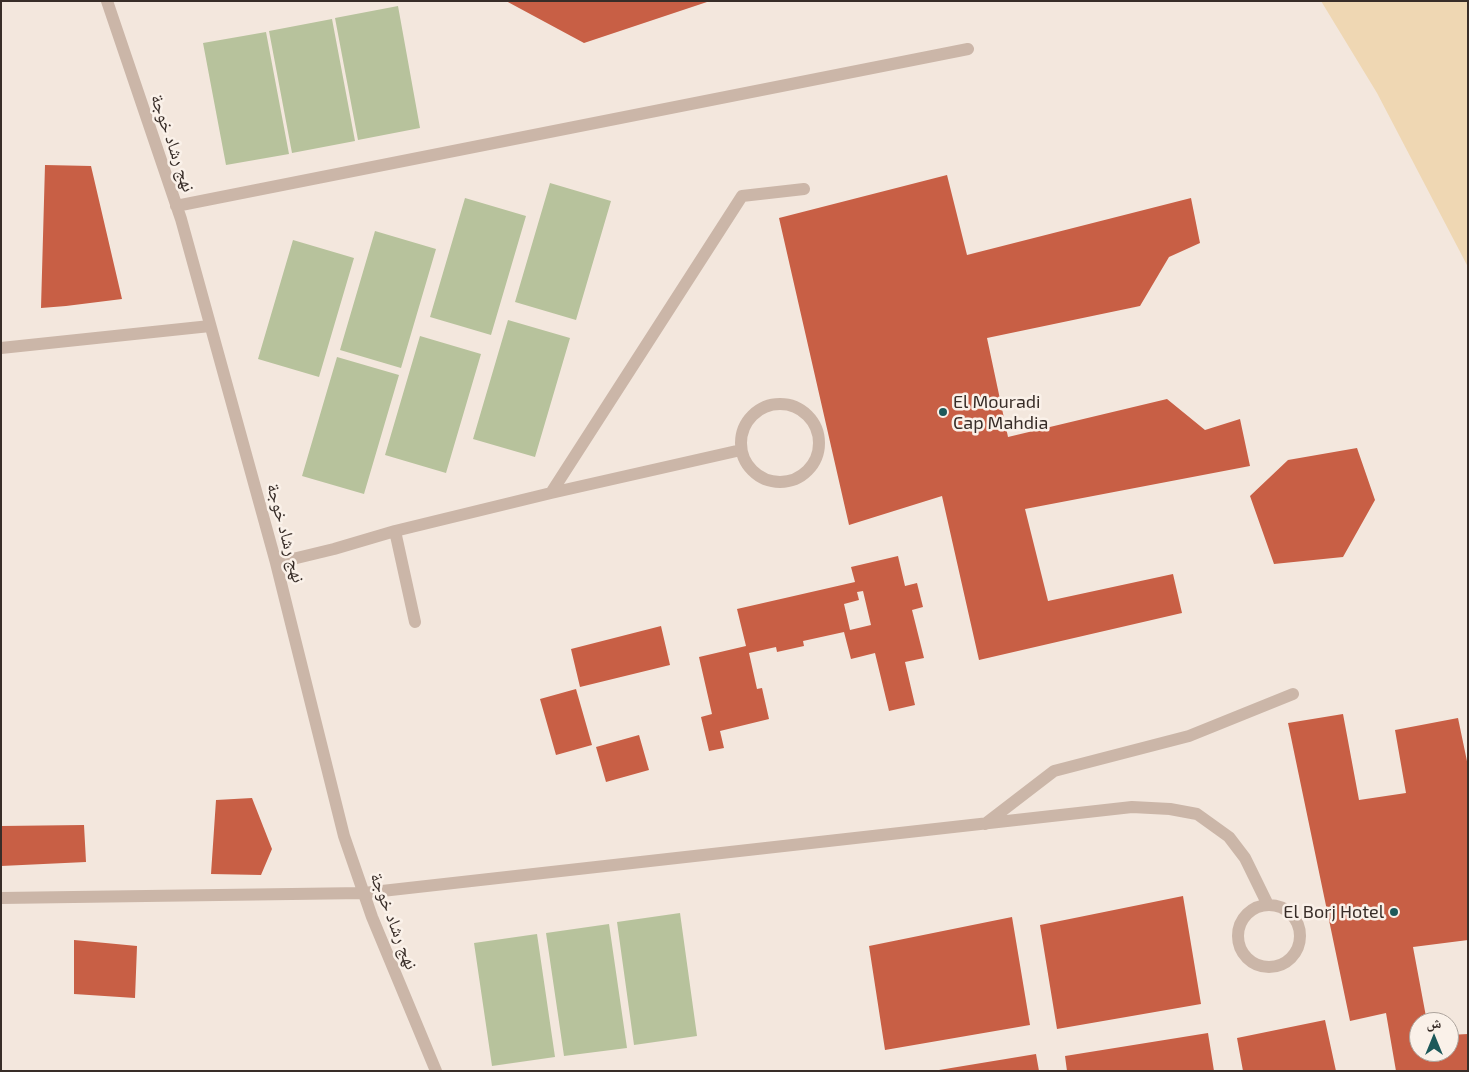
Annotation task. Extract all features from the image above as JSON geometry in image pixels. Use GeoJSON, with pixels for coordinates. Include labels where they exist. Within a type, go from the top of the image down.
{"type":"FeatureCollection","features":[{"type":"Feature","properties":{"kind":"street","name":"نهج رشاد خوجة"},"geometry":{"type":"LineString","coordinates":[[107,1],[176,206],[276,563],[344,836],[372,917],[436,1071]]}},
{"type":"Feature","properties":{"kind":"street"},"geometry":{"type":"LineString","coordinates":[[176,206],[968,48]]}},
{"type":"Feature","properties":{"kind":"street"},"geometry":{"type":"LineString","coordinates":[[550,493],[742,196],[804,189]]}},
{"type":"Feature","properties":{"kind":"street"},"geometry":{"type":"LineString","coordinates":[[1,348],[210,326]]}},
{"type":"Feature","properties":{"kind":"street"},"geometry":{"type":"LineString","coordinates":[[779,404],[792,406],[804,412],[813,422],[818,435],[818,448],[814,461],[807,471],[797,478],[786,482],[774,482],[762,478],[752,471],[745,461],[741,450],[741,436],[746,424],[754,413],[766,406],[779,404]]}},
{"type":"Feature","properties":{"kind":"street"},"geometry":{"type":"LineString","coordinates":[[276,563],[334,549],[395,531],[550,493],[741,450]]}},
{"type":"Feature","properties":{"kind":"street"},"geometry":{"type":"LineString","coordinates":[[395,531],[414,622]]}},
{"type":"Feature","properties":{"kind":"street"},"geometry":{"type":"LineString","coordinates":[[985,824],[1054,771],[1189,736],[1294,694]]}},
{"type":"Feature","properties":{"kind":"street"},"geometry":{"type":"LineString","coordinates":[[1,898],[364,894],[1132,807],[1170,809],[1197,814],[1229,837],[1245,858],[1268,905]]}},
{"type":"Feature","properties":{"kind":"street"},"geometry":{"type":"LineString","coordinates":[[1268,905],[1278,906],[1288,911],[1296,919],[1300,929],[1298,950],[1283,965],[1273,968],[1264,967],[1250,961],[1241,950],[1238,940],[1238,930],[1248,913],[1268,905]]}},
{"type":"Feature","properties":{"kind":"green space"},"geometry":{"type":"Polygon","coordinates":[[[398,6],[420,128],[358,140],[335,18],[398,6]]]}},
{"type":"Feature","properties":{"kind":"green space"},"geometry":{"type":"Polygon","coordinates":[[[332,19],[355,141],[292,153],[269,31],[332,19]]]}},
{"type":"Feature","properties":{"kind":"green space"},"geometry":{"type":"Polygon","coordinates":[[[266,32],[289,154],[226,165],[203,43],[266,32]]]}},
{"type":"Feature","properties":{"kind":"green space"},"geometry":{"type":"Polygon","coordinates":[[[550,183],[611,201],[576,320],[515,302],[550,183]]]}},
{"type":"Feature","properties":{"kind":"green space"},"geometry":{"type":"Polygon","coordinates":[[[465,198],[526,216],[491,335],[430,317],[465,198]]]}},
{"type":"Feature","properties":{"kind":"green space"},"geometry":{"type":"Polygon","coordinates":[[[375,231],[436,249],[401,368],[340,350],[375,231]]]}},
{"type":"Feature","properties":{"kind":"green space"},"geometry":{"type":"Polygon","coordinates":[[[293,240],[354,258],[319,377],[258,359],[293,240]]]}},
{"type":"Feature","properties":{"kind":"green space"},"geometry":{"type":"Polygon","coordinates":[[[508,320],[570,338],[535,457],[473,439],[508,320]]]}},
{"type":"Feature","properties":{"kind":"green space"},"geometry":{"type":"Polygon","coordinates":[[[420,336],[481,354],[446,473],[385,455],[420,336]]]}},
{"type":"Feature","properties":{"kind":"green space"},"geometry":{"type":"Polygon","coordinates":[[[337,357],[399,375],[364,494],[302,476],[337,357]]]}},
{"type":"Feature","properties":{"kind":"green space"},"geometry":{"type":"Polygon","coordinates":[[[680,913],[697,1036],[634,1045],[617,922],[680,913]]]}},
{"type":"Feature","properties":{"kind":"green space"},"geometry":{"type":"Polygon","coordinates":[[[609,924],[627,1048],[564,1056],[546,933],[609,924]]]}},
{"type":"Feature","properties":{"kind":"green space"},"geometry":{"type":"Polygon","coordinates":[[[537,934],[555,1057],[492,1066],[474,943],[537,934]]]}},
{"type":"Feature","properties":{"kind":"sand"},"geometry":{"type":"Polygon","coordinates":[[[1321,1],[1468,1],[1468,267],[1377,93],[1321,1]]]}},
{"type":"Feature","properties":{"kind":"building"},"geometry":{"type":"Polygon","coordinates":[[[506,1],[707,1],[707,2],[584,43],[506,1]]]}},
{"type":"Feature","properties":{"kind":"building"},"geometry":{"type":"Polygon","coordinates":[[[45,165],[91,166],[122,299],[41,308],[45,165]]]}},
{"type":"Feature","properties":{"kind":"building"},"geometry":{"type":"Polygon","coordinates":[[[947,175],[967,255],[1191,198],[1200,243],[1169,257],[1140,306],[987,338],[1008,437],[1167,399],[1205,430],[1240,419],[1250,466],[1025,509],[1048,601],[1173,574],[1182,613],[979,660],[942,496],[849,525],[779,218],[947,175]]]}},
{"type":"Feature","properties":{"kind":"building"},"geometry":{"type":"Polygon","coordinates":[[[1357,448],[1375,500],[1343,557],[1274,564],[1250,496],[1288,460],[1357,448]]]}},
{"type":"Feature","properties":{"kind":"building"},"geometry":{"type":"Polygon","coordinates":[[[898,556],[905,586],[917,583],[923,607],[912,610],[924,658],[905,662],[915,705],[889,711],[875,653],[851,659],[844,632],[803,641],[804,646],[777,652],[776,647],[749,653],[757,689],[762,688],[769,719],[720,731],[724,748],[709,751],[701,717],[712,714],[699,657],[746,646],[737,609],[855,582],[851,567],[898,556]],[[863,591],[857,592],[859,600],[844,604],[850,630],[871,625],[863,591]]]}},
{"type":"Feature","properties":{"kind":"building"},"geometry":{"type":"Polygon","coordinates":[[[661,626],[670,665],[580,687],[571,649],[661,626]]]}},
{"type":"Feature","properties":{"kind":"building"},"geometry":{"type":"Polygon","coordinates":[[[576,689],[592,745],[556,755],[540,699],[576,689]]]}},
{"type":"Feature","properties":{"kind":"building"},"geometry":{"type":"Polygon","coordinates":[[[1343,714],[1359,800],[1406,793],[1395,730],[1458,718],[1468,766],[1468,940],[1413,947],[1425,1012],[1409,1012],[1409,1062],[1459,1062],[1459,1034],[1468,1034],[1468,1071],[1396,1071],[1386,1013],[1350,1021],[1288,723],[1343,714]]]}},
{"type":"Feature","properties":{"kind":"building"},"geometry":{"type":"Polygon","coordinates":[[[639,735],[649,770],[606,782],[596,747],[639,735]]]}},
{"type":"Feature","properties":{"kind":"building"},"geometry":{"type":"Polygon","coordinates":[[[252,798],[272,849],[261,875],[211,874],[216,800],[252,798]]]}},
{"type":"Feature","properties":{"kind":"building"},"geometry":{"type":"Polygon","coordinates":[[[84,825],[86,862],[1,866],[1,826],[84,825]]]}},
{"type":"Feature","properties":{"kind":"building"},"geometry":{"type":"Polygon","coordinates":[[[1183,896],[1201,1004],[1057,1029],[1040,925],[1183,896]]]}},
{"type":"Feature","properties":{"kind":"building"},"geometry":{"type":"Polygon","coordinates":[[[1012,917],[1030,1025],[885,1050],[869,946],[1012,917]]]}},
{"type":"Feature","properties":{"kind":"building"},"geometry":{"type":"Polygon","coordinates":[[[74,940],[137,946],[135,998],[74,994],[74,940]]]}},
{"type":"Feature","properties":{"kind":"building"},"geometry":{"type":"Polygon","coordinates":[[[1325,1020],[1336,1071],[1243,1071],[1237,1038],[1325,1020]]]}},
{"type":"Feature","properties":{"kind":"building"},"geometry":{"type":"Polygon","coordinates":[[[1208,1033],[1214,1071],[1067,1071],[1065,1056],[1208,1033]]]}},
{"type":"Feature","properties":{"kind":"building"},"geometry":{"type":"Polygon","coordinates":[[[1036,1054],[1039,1071],[939,1071],[939,1070],[1036,1054]]]}},
{"type":"Feature","properties":{"kind":"place","name":"El Mouradi Cap Mahdia"},"geometry":{"type":"Point","coordinates":[943,412]}},
{"type":"Feature","properties":{"kind":"place","name":"El Borj Hotel"},"geometry":{"type":"Point","coordinates":[1394,912]}}]}
